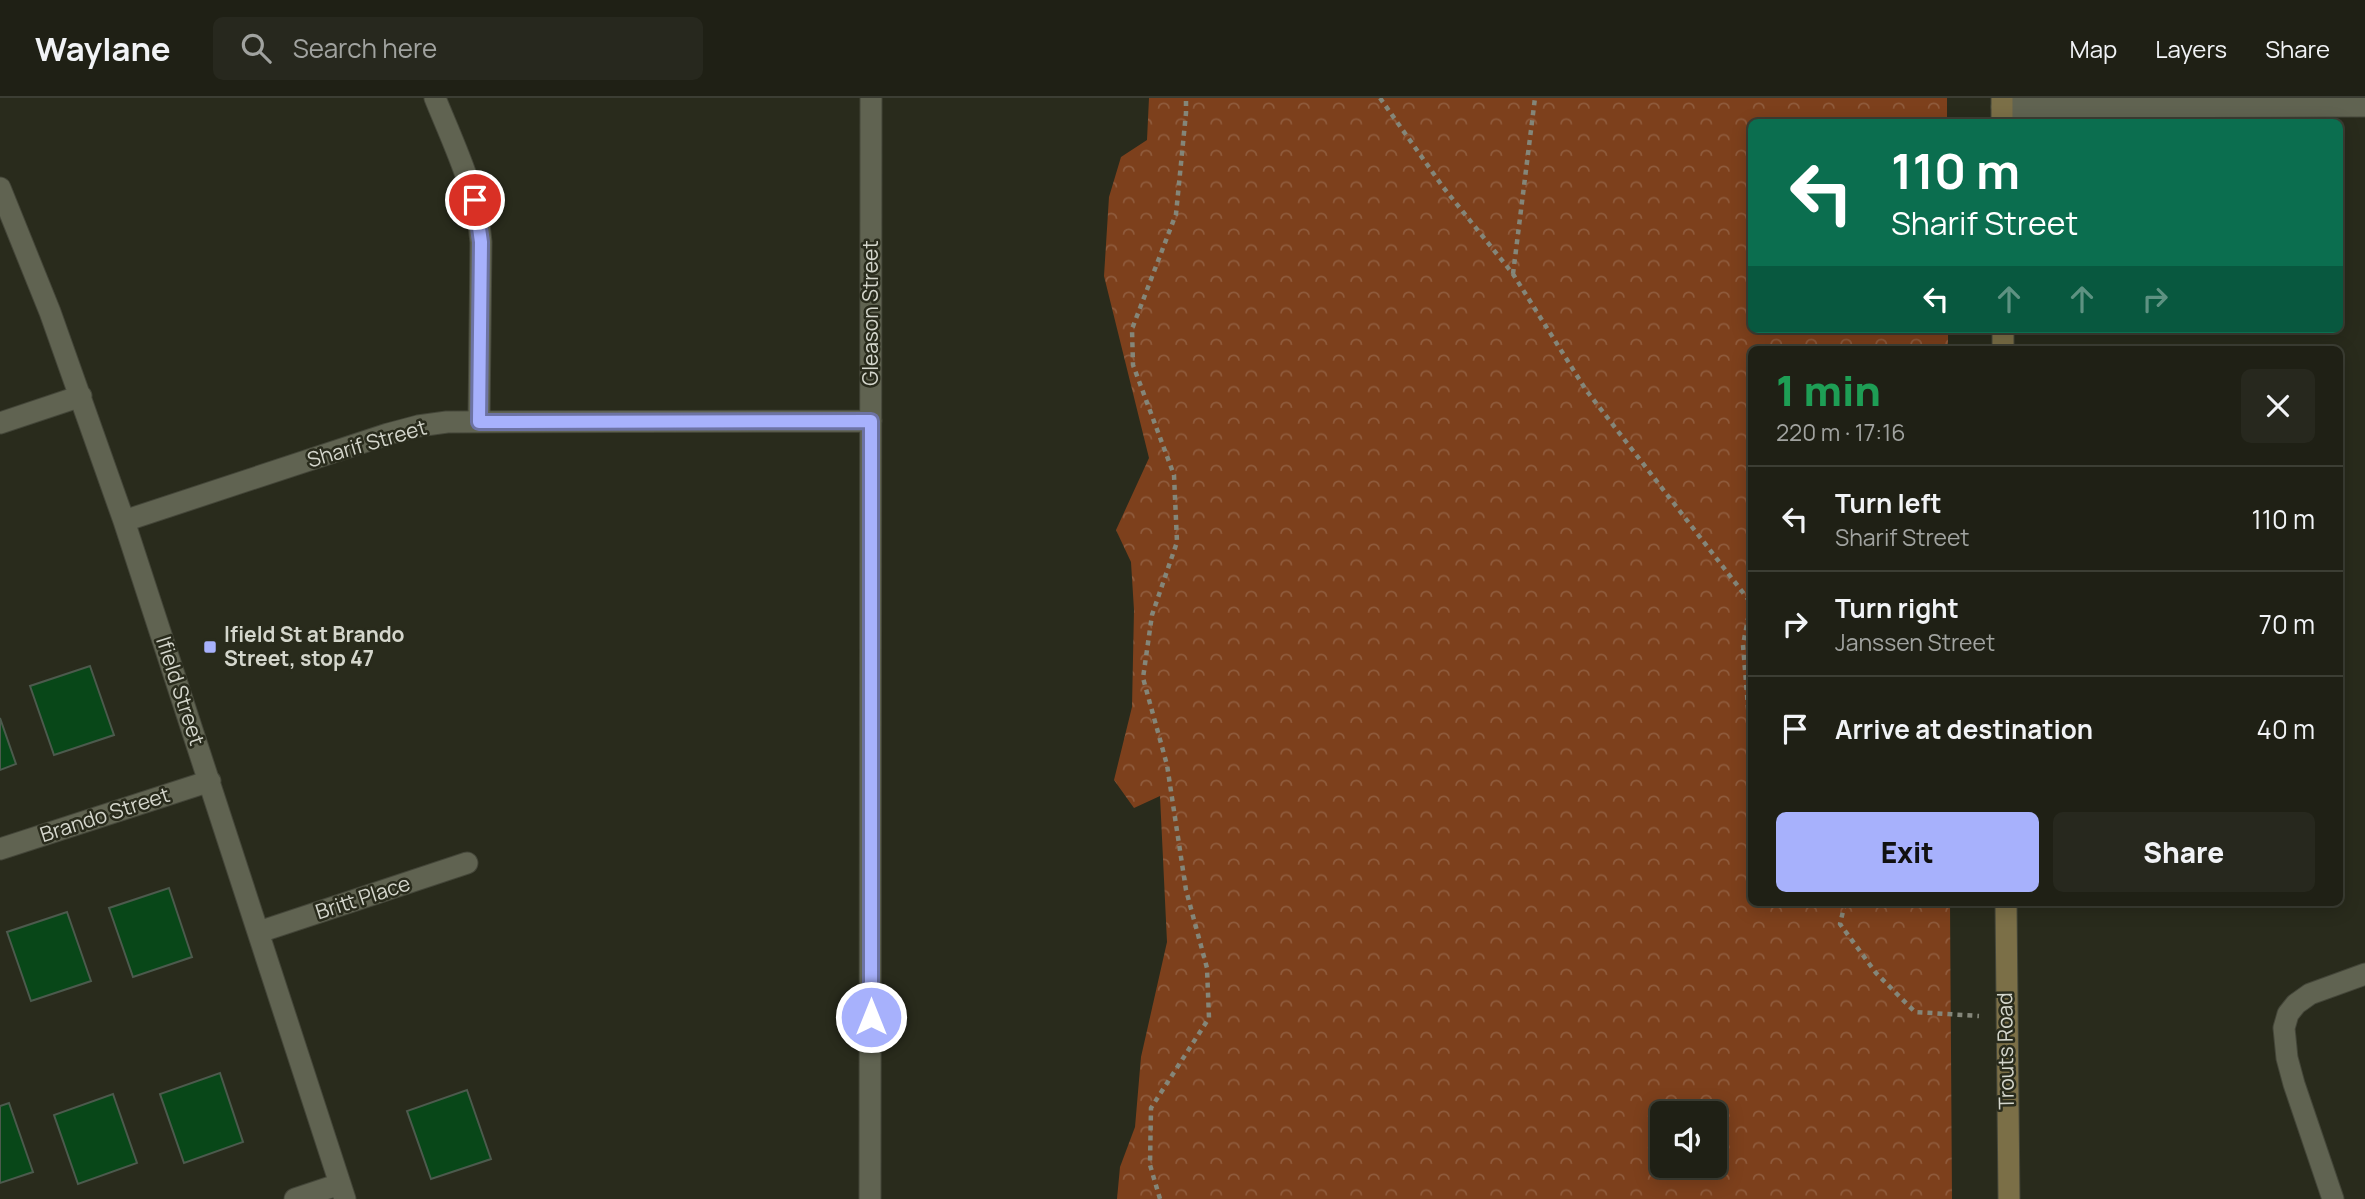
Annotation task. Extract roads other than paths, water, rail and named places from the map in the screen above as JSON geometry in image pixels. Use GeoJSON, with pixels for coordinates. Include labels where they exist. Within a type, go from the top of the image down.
{"type":"FeatureCollection","features":[{"type":"Feature","properties":{"kind":"street"},"geometry":{"type":"LineString","coordinates":[[435,98],[475,200],[480,220],[479,422]]}},
{"type":"Feature","properties":{"kind":"street","name":"Gleason Street"},"geometry":{"type":"LineString","coordinates":[[870,98],[870,1199]]}},
{"type":"Feature","properties":{"kind":"street"},"geometry":{"type":"LineString","coordinates":[[2002,109],[2365,106]]}},
{"type":"Feature","properties":{"kind":"street","name":"Ifield Street"},"geometry":{"type":"LineString","coordinates":[[0,188],[50,312],[124,521],[342,1191]]}},
{"type":"Feature","properties":{"kind":"street"},"geometry":{"type":"LineString","coordinates":[[0,423],[81,396]]}},
{"type":"Feature","properties":{"kind":"street","name":"Sharif Street"},"geometry":{"type":"LineString","coordinates":[[124,521],[388,434],[437,424],[871,421]]}},
{"type":"Feature","properties":{"kind":"street","name":"Brando Street"},"geometry":{"type":"LineString","coordinates":[[0,849],[209,781]]}},
{"type":"Feature","properties":{"kind":"street","name":"Britt Place"},"geometry":{"type":"LineString","coordinates":[[259,932],[467,863]]}},
{"type":"Feature","properties":{"kind":"street","name":"Trouts Road"},"geometry":{"type":"LineString","coordinates":[[2006,906],[2009,1199]]}},
{"type":"Feature","properties":{"kind":"street"},"geometry":{"type":"LineString","coordinates":[[2333,1199],[2294,1084],[2287,1058],[2284,1028],[2288,1014],[2309,994],[2365,974]]}},
{"type":"Feature","properties":{"kind":"street"},"geometry":{"type":"LineString","coordinates":[[295,1199],[342,1191]]}},
{"type":"Feature","properties":{"kind":"place","name":"Ifield St at Brando Street, stop 47"},"geometry":{"type":"Point","coordinates":[210,647]}}]}
